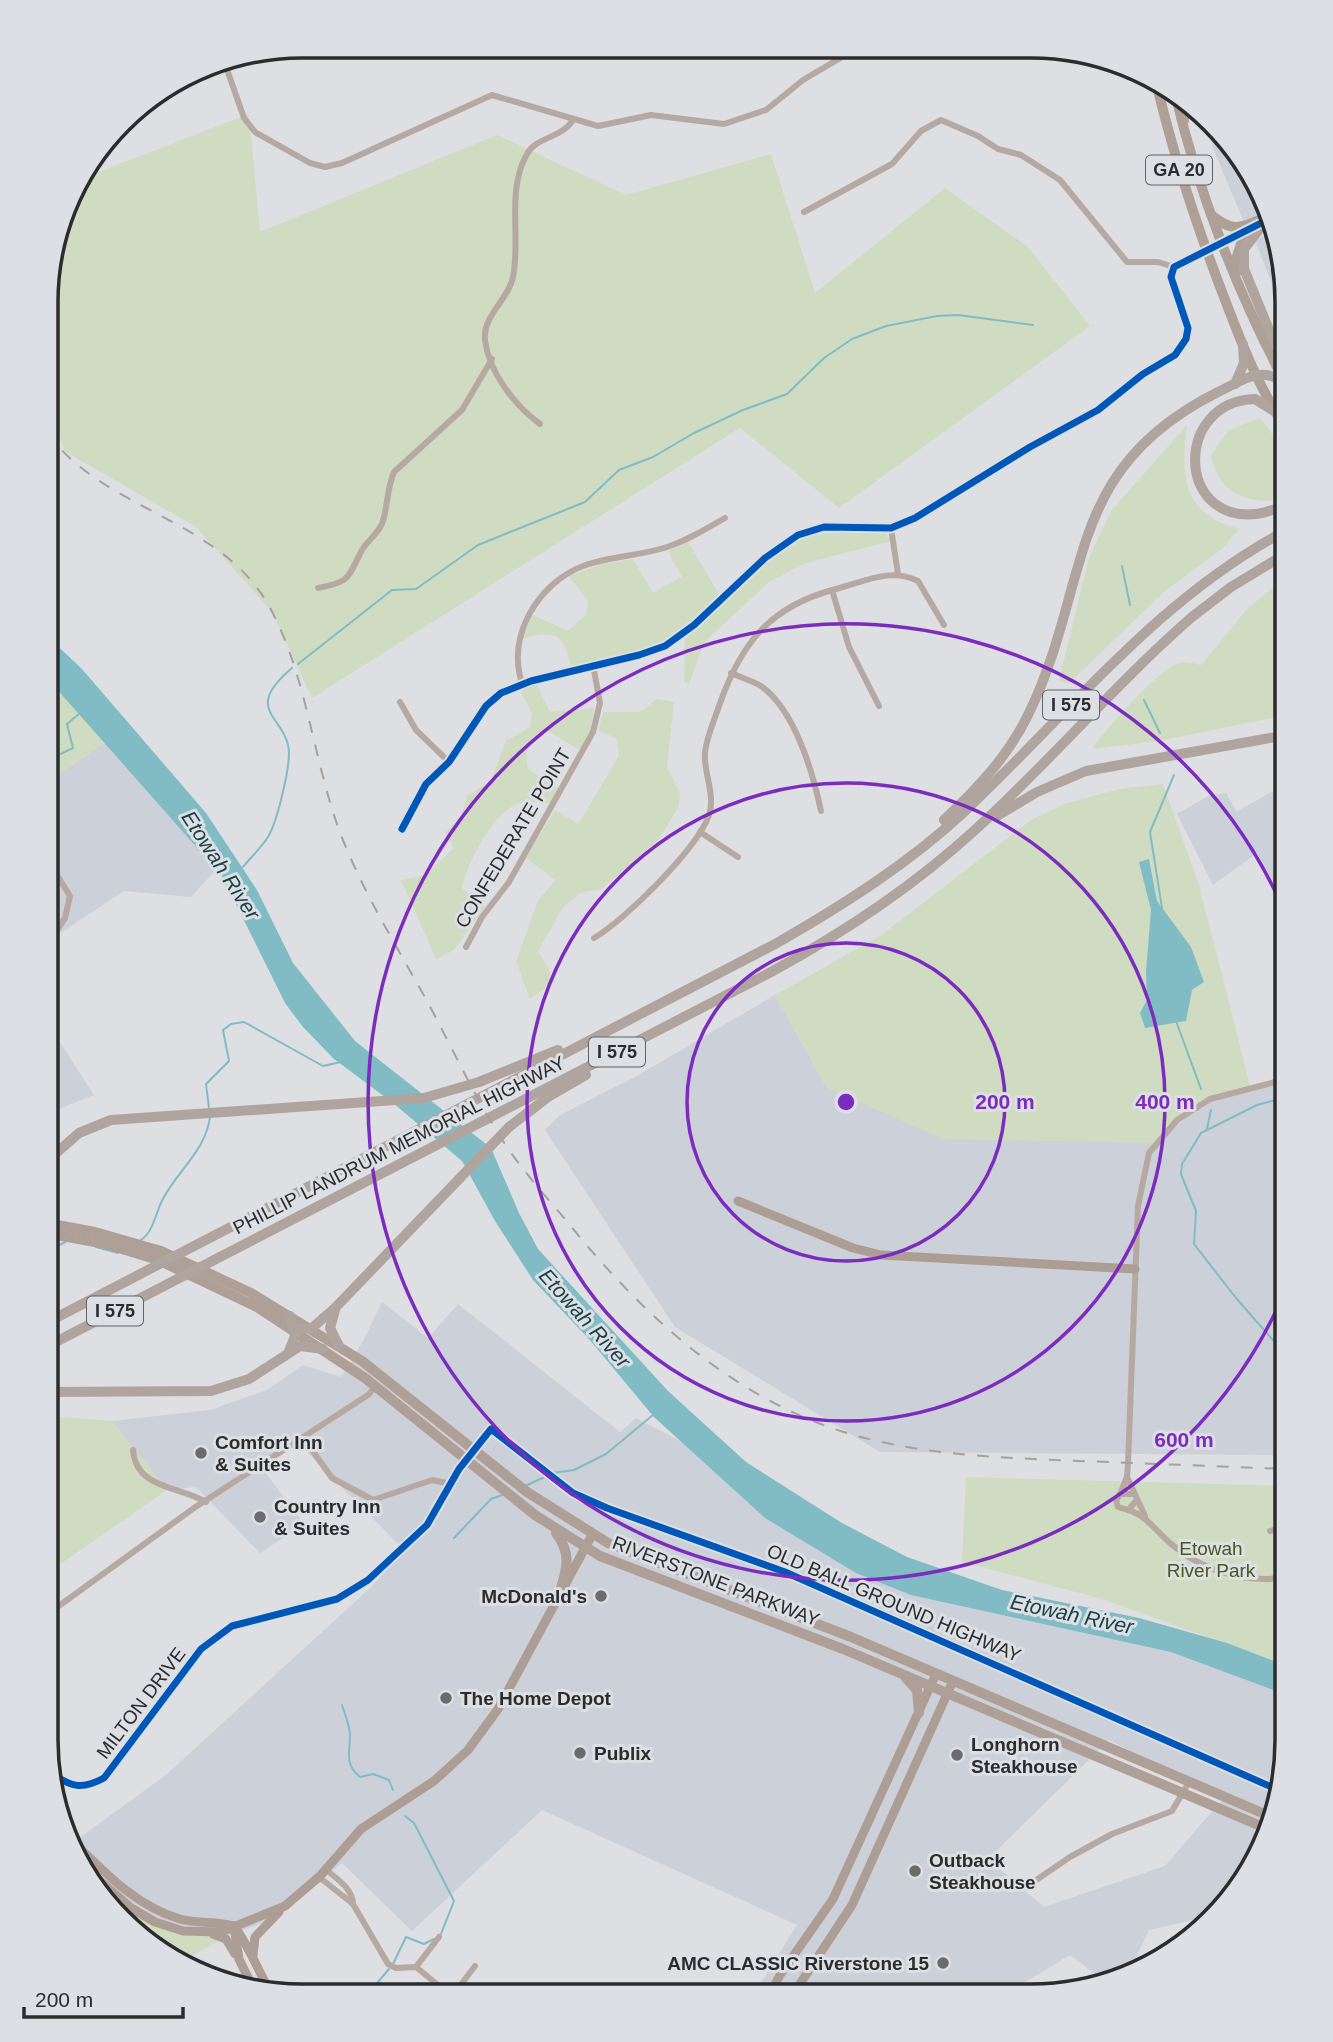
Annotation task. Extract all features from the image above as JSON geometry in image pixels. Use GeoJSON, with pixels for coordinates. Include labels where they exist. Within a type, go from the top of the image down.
{"type":"FeatureCollection","features":[{"type":"Feature","properties":{"kind":"highway"},"geometry":{"type":"LineString","coordinates":[[1258,231],[1244,248],[1244,269],[1275,343]]}},
{"type":"Feature","properties":{"kind":"highway"},"geometry":{"type":"LineString","coordinates":[[1264,337],[1275,346]]}},
{"type":"Feature","properties":{"kind":"highway"},"geometry":{"type":"LineString","coordinates":[[1235,384],[1244,363],[1243,344]]}},
{"type":"Feature","properties":{"kind":"highway"},"geometry":{"type":"LineString","coordinates":[[863,891],[956,809],[992,771],[1016,738],[1044,677],[1092,521],[1121,469],[1164,424],[1256,373],[1270,374],[1275,377]]}},
{"type":"Feature","properties":{"kind":"highway"},"geometry":{"type":"LineString","coordinates":[[1275,412],[1261,401],[1249,399],[1217,414],[1199,436],[1194,464],[1202,488],[1227,510],[1256,514],[1275,508]]}},
{"type":"Feature","properties":{"kind":"highway","name":"PHILLIP LANDRUM MEMORIAL HIGHWAY"},"geometry":{"type":"LineString","coordinates":[[58,1317],[788,937],[863,891],[900,865],[961,814],[1170,608],[1215,573],[1275,537]]}},
{"type":"Feature","properties":{"kind":"highway","name":"PHILLIP LANDRUM MEMORIAL HIGHWAY"},"geometry":{"type":"LineString","coordinates":[[58,1340],[728,994],[854,923],[912,883],[977,829],[1185,623],[1231,587],[1275,560]]}},
{"type":"Feature","properties":{"kind":"highway"},"geometry":{"type":"LineString","coordinates":[[977,829],[1037,792],[1086,771],[1275,737]]}},
{"type":"Feature","properties":{"kind":"highway"},"geometry":{"type":"LineString","coordinates":[[294,1330],[312,1328],[335,1308],[520,1117],[563,1088],[728,994]]}},
{"type":"Feature","properties":{"kind":"highway"},"geometry":{"type":"LineString","coordinates":[[58,1150],[70,1139],[99,1123],[125,1117],[424,1098],[497,1075],[613,1028]]}},
{"type":"Feature","properties":{"kind":"highway"},"geometry":{"type":"LineString","coordinates":[[335,1308],[330,1328],[340,1346]]}},
{"type":"Feature","properties":{"kind":"highway"},"geometry":{"type":"LineString","coordinates":[[289,1351],[295,1340],[290,1316]]}},
{"type":"Feature","properties":{"kind":"highway"},"geometry":{"type":"LineString","coordinates":[[58,1392],[211,1391],[249,1379],[289,1351],[304,1345],[323,1349]]}},
{"type":"Feature","properties":{"kind":"main road","name":"GA 20"},"geometry":{"type":"LineString","coordinates":[[1159,93],[1173,153],[1206,253],[1243,344],[1275,409]]}},
{"type":"Feature","properties":{"kind":"main road","name":"GA 20"},"geometry":{"type":"LineString","coordinates":[[1180,108],[1186,138],[1211,215],[1264,337]]}},
{"type":"Feature","properties":{"kind":"main road"},"geometry":{"type":"LineString","coordinates":[[1186,113],[1186,138]]}},
{"type":"Feature","properties":{"kind":"main road"},"geometry":{"type":"LineString","coordinates":[[1211,215],[1231,228],[1240,228],[1261,220]]}},
{"type":"Feature","properties":{"kind":"main road"},"geometry":{"type":"LineString","coordinates":[[1237,275],[1239,245],[1243,238]]}},
{"type":"Feature","properties":{"kind":"main road"},"geometry":{"type":"LineString","coordinates":[[1264,337],[1275,361]]}},
{"type":"Feature","properties":{"kind":"main road"},"geometry":{"type":"LineString","coordinates":[[58,1226],[134,1242],[226,1285]]}},
{"type":"Feature","properties":{"kind":"main road","name":"RIVERSTONE PARKWAY"},"geometry":{"type":"LineString","coordinates":[[58,1235],[122,1248],[186,1270],[226,1285],[312,1328],[410,1396],[527,1492],[592,1535],[628,1553],[802,1618],[1264,1814]]}},
{"type":"Feature","properties":{"kind":"main road","name":"RIVERSTONE PARKWAY"},"geometry":{"type":"LineString","coordinates":[[226,1285],[376,1386],[552,1527],[585,1547],[635,1572],[806,1634],[1259,1825]]}},
{"type":"Feature","properties":{"kind":"main road"},"geometry":{"type":"LineString","coordinates":[[552,1527],[568,1553],[560,1592]]}},
{"type":"Feature","properties":{"kind":"main road"},"geometry":{"type":"LineString","coordinates":[[904,1675],[917,1690],[919,1713]]}},
{"type":"Feature","properties":{"kind":"street"},"geometry":{"type":"LineString","coordinates":[[227,70],[244,118],[255,132],[299,160],[319,166],[342,163],[492,94],[573,120],[598,125],[651,115],[715,125],[737,122],[766,110],[813,74],[840,58]]}},
{"type":"Feature","properties":{"kind":"street"},"geometry":{"type":"LineString","coordinates":[[540,424],[516,402],[492,359],[485,332],[513,279],[521,169],[530,149],[556,137],[567,129],[573,120]]}},
{"type":"Feature","properties":{"kind":"street"},"geometry":{"type":"LineString","coordinates":[[804,212],[892,164],[921,131],[941,120],[978,136],[998,149],[1021,155],[1060,180],[1127,262],[1158,262],[1174,267],[1262,222]]}},
{"type":"Feature","properties":{"kind":"street"},"geometry":{"type":"LineString","coordinates":[[1223,244],[1264,228]]}},
{"type":"Feature","properties":{"kind":"street"},"geometry":{"type":"LineString","coordinates":[[402,829],[419,793],[449,762],[486,706],[501,693],[522,683],[639,655],[677,639],[765,558],[806,531],[835,526],[867,530],[891,528],[915,518],[1030,447],[1098,410],[1143,374],[1175,355],[1186,338],[1188,328],[1171,277],[1174,267]]}},
{"type":"Feature","properties":{"kind":"street"},"geometry":{"type":"LineString","coordinates":[[318,589],[341,584],[352,575],[361,551],[383,522],[388,485],[394,472],[462,410],[492,359]]}},
{"type":"Feature","properties":{"kind":"street"},"geometry":{"type":"LineString","coordinates":[[522,683],[516,656],[522,627],[536,604],[557,581],[593,563],[667,547],[725,517]]}},
{"type":"Feature","properties":{"kind":"street"},"geometry":{"type":"LineString","coordinates":[[891,528],[898,573]]}},
{"type":"Feature","properties":{"kind":"street"},"geometry":{"type":"LineString","coordinates":[[594,938],[608,930],[631,909],[678,861],[700,832],[711,806],[705,771],[705,748],[731,673],[743,650],[792,603],[898,573],[918,581],[944,625]]}},
{"type":"Feature","properties":{"kind":"street"},"geometry":{"type":"LineString","coordinates":[[832,590],[849,646],[879,706]]}},
{"type":"Feature","properties":{"kind":"street","name":"CONFEDERATE POINT"},"geometry":{"type":"LineString","coordinates":[[466,947],[482,918],[509,882],[593,732],[600,704],[593,665]]}},
{"type":"Feature","properties":{"kind":"street"},"geometry":{"type":"LineString","coordinates":[[731,673],[761,686],[791,724],[810,766],[821,811]]}},
{"type":"Feature","properties":{"kind":"street"},"geometry":{"type":"LineString","coordinates":[[400,702],[416,730],[449,762]]}},
{"type":"Feature","properties":{"kind":"street"},"geometry":{"type":"LineString","coordinates":[[700,832],[738,857]]}},
{"type":"Feature","properties":{"kind":"street"},"geometry":{"type":"LineString","coordinates":[[58,877],[70,896],[65,918],[58,928]]}},
{"type":"Feature","properties":{"kind":"street"},"geometry":{"type":"LineString","coordinates":[[1275,1082],[1210,1099],[1177,1120],[1149,1153],[1138,1206],[1127,1477],[1116,1500],[1118,1507],[1150,1523],[1184,1554],[1215,1569],[1250,1578],[1275,1577]]}},
{"type":"Feature","properties":{"kind":"street"},"geometry":{"type":"LineString","coordinates":[[738,1201],[853,1248],[881,1255],[1135,1269]]}},
{"type":"Feature","properties":{"kind":"street"},"geometry":{"type":"LineString","coordinates":[[58,1606],[206,1502],[368,1395],[376,1386]]}},
{"type":"Feature","properties":{"kind":"street","name":"OLD BALL GROUND HIGHWAY"},"geometry":{"type":"LineString","coordinates":[[475,1449],[491,1429],[547,1476],[596,1503],[785,1572],[1271,1787]]}},
{"type":"Feature","properties":{"kind":"street"},"geometry":{"type":"LineString","coordinates":[[304,1439],[332,1478],[373,1500],[437,1479],[451,1484]]}},
{"type":"Feature","properties":{"kind":"street","name":"MILTON DRIVE"},"geometry":{"type":"LineString","coordinates":[[61,1780],[72,1787],[89,1786],[104,1779],[201,1649],[232,1626],[337,1599],[368,1580],[427,1525],[475,1449]]}},
{"type":"Feature","properties":{"kind":"street"},"geometry":{"type":"LineString","coordinates":[[133,1450],[140,1472],[151,1481],[194,1495],[206,1502]]}},
{"type":"Feature","properties":{"kind":"street"},"geometry":{"type":"LineString","coordinates":[[1127,1477],[1136,1501],[1150,1523]]}},
{"type":"Feature","properties":{"kind":"street"},"geometry":{"type":"LineString","coordinates":[[1120,1494],[1133,1494]]}},
{"type":"Feature","properties":{"kind":"street"},"geometry":{"type":"LineString","coordinates":[[1128,1510],[1136,1501]]}},
{"type":"Feature","properties":{"kind":"street"},"geometry":{"type":"LineString","coordinates":[[1270,1531],[1275,1530]]}},
{"type":"Feature","properties":{"kind":"street"},"geometry":{"type":"LineString","coordinates":[[254,1963],[255,1937],[326,1869],[361,1829],[434,1781],[468,1750],[498,1709],[592,1535]]}},
{"type":"Feature","properties":{"kind":"street"},"geometry":{"type":"LineString","coordinates":[[775,1984],[833,1899],[936,1674]]}},
{"type":"Feature","properties":{"kind":"street"},"geometry":{"type":"LineString","coordinates":[[800,1984],[852,1905],[953,1681]]}},
{"type":"Feature","properties":{"kind":"street"},"geometry":{"type":"LineString","coordinates":[[1029,1885],[1070,1857],[1112,1834],[1172,1811],[1189,1782]]}},
{"type":"Feature","properties":{"kind":"street"},"geometry":{"type":"LineString","coordinates":[[86,1854],[124,1890],[165,1914],[183,1920],[234,1926],[246,1942],[265,1981]]}},
{"type":"Feature","properties":{"kind":"street"},"geometry":{"type":"LineString","coordinates":[[96,1871],[100,1867]]}},
{"type":"Feature","properties":{"kind":"street"},"geometry":{"type":"LineString","coordinates":[[326,1869],[348,1891],[388,1964],[396,1968],[416,1967],[438,1984]]}},
{"type":"Feature","properties":{"kind":"street"},"geometry":{"type":"LineString","coordinates":[[318,1877],[353,1904]]}},
{"type":"Feature","properties":{"kind":"street"},"geometry":{"type":"LineString","coordinates":[[115,1897],[155,1922],[183,1931],[208,1933],[220,1932],[285,1906]]}},
{"type":"Feature","properties":{"kind":"street"},"geometry":{"type":"LineString","coordinates":[[234,1926],[242,1965]]}},
{"type":"Feature","properties":{"kind":"street"},"geometry":{"type":"LineString","coordinates":[[208,1933],[226,1939],[248,1978]]}},
{"type":"Feature","properties":{"kind":"street"},"geometry":{"type":"LineString","coordinates":[[416,1967],[439,1937]]}},
{"type":"Feature","properties":{"kind":"street"},"geometry":{"type":"LineString","coordinates":[[461,1984],[475,1966]]}},
{"type":"Feature","properties":{"kind":"shaded area"},"geometry":{"type":"Polygon","coordinates":[[[1210,136],[1243,180],[1259,214],[1244,222],[1210,136]]]}},
{"type":"Feature","properties":{"kind":"shaded area"},"geometry":{"type":"Polygon","coordinates":[[[1266,235],[1271,254],[1274,290],[1255,240],[1266,235]]]}},
{"type":"Feature","properties":{"kind":"shaded area"},"geometry":{"type":"Polygon","coordinates":[[[111,738],[221,864],[191,897],[124,891],[58,935],[58,775],[111,738]]]}},
{"type":"Feature","properties":{"kind":"shaded area"},"geometry":{"type":"Polygon","coordinates":[[[1275,792],[1275,884],[1257,853],[1213,885],[1177,814],[1208,796],[1226,793],[1237,812],[1275,792]]]}},
{"type":"Feature","properties":{"kind":"shaded area"},"geometry":{"type":"Polygon","coordinates":[[[775,995],[827,1088],[1205,1100],[1275,1079],[1275,1455],[880,1452],[675,1327],[545,1130],[560,1115],[635,1077],[775,995]]]}},
{"type":"Feature","properties":{"kind":"shaded area"},"geometry":{"type":"Polygon","coordinates":[[[58,1039],[94,1095],[58,1109],[58,1039]]]}},
{"type":"Feature","properties":{"kind":"shaded area"},"geometry":{"type":"Polygon","coordinates":[[[382,1302],[428,1338],[458,1304],[620,1432],[636,1418],[994,1606],[1205,1651],[1275,1681],[1275,1757],[1271,1788],[1250,1848],[1234,1876],[1197,1919],[1149,1930],[1136,1958],[1097,1975],[1070,1955],[1022,1984],[760,1984],[797,1925],[542,1810],[412,1931],[342,1863],[276,1918],[230,1935],[177,1929],[148,1916],[109,1885],[78,1839],[166,1775],[369,1589],[405,1551],[299,1444],[262,1468],[304,1524],[260,1553],[196,1487],[167,1490],[112,1421],[210,1410],[267,1390],[303,1365],[341,1377],[382,1302]],[[1109,1740],[988,1859],[1044,1907],[1165,1866],[1222,1800],[1109,1740]]]}},
{"type":"Feature","properties":{"kind":"green space"},"geometry":{"type":"Polygon","coordinates":[[[249,114],[260,232],[497,135],[626,195],[771,154],[815,293],[945,188],[1028,247],[1090,326],[839,508],[740,428],[312,698],[272,612],[196,527],[66,452],[58,435],[60,269],[76,208],[93,174],[249,114]]]}},
{"type":"Feature","properties":{"kind":"green space"},"geometry":{"type":"Polygon","coordinates":[[[1260,418],[1274,436],[1275,500],[1245,497],[1235,493],[1220,479],[1211,455],[1229,430],[1260,418]]]}},
{"type":"Feature","properties":{"kind":"green space"},"geometry":{"type":"Polygon","coordinates":[[[1187,425],[1184,461],[1189,490],[1195,503],[1220,522],[1239,529],[1223,548],[1165,591],[1068,684],[1059,680],[1089,558],[1111,511],[1187,425]]]}},
{"type":"Feature","properties":{"kind":"green space"},"geometry":{"type":"Polygon","coordinates":[[[830,530],[886,534],[891,541],[803,564],[769,582],[709,638],[702,648],[689,684],[684,682],[685,639],[769,558],[788,545],[830,530]]]}},
{"type":"Feature","properties":{"kind":"green space"},"geometry":{"type":"Polygon","coordinates":[[[688,542],[719,594],[680,633],[655,646],[627,655],[571,668],[565,647],[557,637],[543,634],[522,639],[533,615],[568,631],[586,615],[588,601],[569,576],[599,565],[633,559],[653,593],[682,577],[668,551],[688,542]]]}},
{"type":"Feature","properties":{"kind":"green space"},"geometry":{"type":"Polygon","coordinates":[[[1272,588],[1275,593],[1275,717],[1159,741],[1093,749],[1119,715],[1159,676],[1179,663],[1201,665],[1247,609],[1272,588]]]}},
{"type":"Feature","properties":{"kind":"green space"},"geometry":{"type":"Polygon","coordinates":[[[58,672],[111,738],[58,775],[58,672]]]}},
{"type":"Feature","properties":{"kind":"green space"},"geometry":{"type":"Polygon","coordinates":[[[536,683],[550,712],[594,708],[590,733],[581,751],[545,729],[531,740],[527,751],[528,769],[559,789],[551,803],[527,802],[513,806],[504,812],[488,831],[474,855],[462,888],[485,907],[454,950],[436,959],[401,880],[425,875],[454,848],[445,833],[461,817],[467,796],[491,781],[506,741],[530,727],[532,713],[519,689],[536,683]]]}},
{"type":"Feature","properties":{"kind":"green space"},"geometry":{"type":"Polygon","coordinates":[[[657,699],[674,702],[667,767],[680,793],[679,806],[659,839],[602,889],[580,893],[563,907],[538,951],[555,981],[530,999],[516,961],[538,901],[555,880],[526,858],[555,810],[579,824],[619,755],[616,738],[598,731],[603,712],[640,712],[657,699]]]}},
{"type":"Feature","properties":{"kind":"green space"},"geometry":{"type":"Polygon","coordinates":[[[1163,784],[1199,885],[1250,1086],[1205,1100],[1157,1143],[943,1139],[827,1088],[775,995],[880,936],[1031,820],[1064,804],[1119,789],[1163,784]]]}},
{"type":"Feature","properties":{"kind":"green space"},"geometry":{"type":"Polygon","coordinates":[[[58,1417],[112,1421],[167,1490],[58,1566],[58,1417]]]}},
{"type":"Feature","properties":{"kind":"green space","name":"Etowah River Park"},"geometry":{"type":"Polygon","coordinates":[[[966,1477],[1275,1486],[1275,1662],[1102,1599],[962,1562],[966,1477]]]}},
{"type":"Feature","properties":{"kind":"green space"},"geometry":{"type":"Polygon","coordinates":[[[85,1852],[109,1885],[136,1908],[179,1927],[230,1935],[189,1957],[179,1952],[129,1913],[108,1889],[85,1852]]]}},
{"type":"Feature","properties":{"kind":"water","name":"Etowah River"},"geometry":{"type":"Polygon","coordinates":[[[58,646],[82,669],[206,813],[257,890],[293,963],[355,1041],[491,1148],[538,1249],[668,1391],[746,1462],[842,1523],[907,1557],[1002,1590],[1139,1618],[1227,1643],[1275,1661],[1275,1691],[1171,1652],[911,1595],[856,1573],[765,1518],[654,1417],[589,1339],[533,1280],[495,1221],[462,1161],[393,1103],[334,1059],[303,1027],[285,1003],[222,876],[58,690],[58,646]]]}},
{"type":"Feature","properties":{"kind":"water"},"geometry":{"type":"Polygon","coordinates":[[[1149,859],[1157,901],[1191,947],[1204,982],[1192,990],[1186,1021],[1145,1028],[1140,1013],[1147,1000],[1146,972],[1151,910],[1139,862],[1149,859]]]}},
{"type":"Feature","properties":{"kind":"waterway"},"geometry":{"type":"LineString","coordinates":[[298,664],[392,590],[416,589],[478,545],[585,502],[619,470],[653,457],[694,433],[743,410],[787,394],[824,358],[852,339],[886,326],[937,316],[958,315],[1033,325]]}},
{"type":"Feature","properties":{"kind":"waterway"},"geometry":{"type":"LineString","coordinates":[[1122,566],[1130,605]]}},
{"type":"Feature","properties":{"kind":"waterway"},"geometry":{"type":"LineString","coordinates":[[243,867],[268,837],[282,796],[289,753],[287,741],[268,704],[269,695],[292,668]]}},
{"type":"Feature","properties":{"kind":"waterway"},"geometry":{"type":"LineString","coordinates":[[1144,700],[1160,733]]}},
{"type":"Feature","properties":{"kind":"waterway"},"geometry":{"type":"LineString","coordinates":[[58,755],[73,748],[67,724],[80,713]]}},
{"type":"Feature","properties":{"kind":"waterway"},"geometry":{"type":"LineString","coordinates":[[1162,908],[1150,832],[1174,775]]}},
{"type":"Feature","properties":{"kind":"waterway"},"geometry":{"type":"LineString","coordinates":[[1176,1021],[1201,1089]]}},
{"type":"Feature","properties":{"kind":"waterway"},"geometry":{"type":"LineString","coordinates":[[209,1108],[206,1084],[229,1061],[223,1030],[231,1024],[244,1022],[323,1066],[341,1062]]}},
{"type":"Feature","properties":{"kind":"waterway"},"geometry":{"type":"LineString","coordinates":[[1275,1100],[1257,1105],[1201,1133],[1182,1164],[1181,1174],[1196,1211],[1194,1244],[1275,1342]]}},
{"type":"Feature","properties":{"kind":"waterway"},"geometry":{"type":"LineString","coordinates":[[1207,1129],[1211,1110]]}},
{"type":"Feature","properties":{"kind":"waterway"},"geometry":{"type":"LineString","coordinates":[[141,1240],[149,1231],[170,1187],[198,1149],[210,1117]]}},
{"type":"Feature","properties":{"kind":"waterway"},"geometry":{"type":"LineString","coordinates":[[58,1246],[67,1241]]}},
{"type":"Feature","properties":{"kind":"waterway"},"geometry":{"type":"LineString","coordinates":[[96,1247],[118,1253]]}},
{"type":"Feature","properties":{"kind":"waterway"},"geometry":{"type":"LineString","coordinates":[[552,1473],[574,1470],[606,1454],[653,1415]]}},
{"type":"Feature","properties":{"kind":"waterway"},"geometry":{"type":"LineString","coordinates":[[527,1485],[547,1476]]}},
{"type":"Feature","properties":{"kind":"waterway"},"geometry":{"type":"LineString","coordinates":[[454,1538],[491,1499],[502,1495]]}},
{"type":"Feature","properties":{"kind":"waterway"},"geometry":{"type":"LineString","coordinates":[[342,1705],[350,1734],[349,1757],[352,1767],[360,1777],[373,1774],[389,1780],[393,1790]]}},
{"type":"Feature","properties":{"kind":"waterway"},"geometry":{"type":"LineString","coordinates":[[405,1816],[414,1823],[454,1901],[441,1934]]}},
{"type":"Feature","properties":{"kind":"waterway"},"geometry":{"type":"LineString","coordinates":[[393,1964],[406,1937],[424,1944],[434,1939]]}},
{"type":"Feature","properties":{"kind":"waterway"},"geometry":{"type":"LineString","coordinates":[[376,1984],[389,1969]]}},
{"type":"Feature","properties":{"kind":"railway"},"geometry":{"type":"LineString","coordinates":[[58,444],[70,458],[98,480],[221,553],[248,576],[269,606],[294,666],[327,791],[348,852],[486,1114],[522,1168],[595,1255],[660,1322],[733,1379],[773,1403],[816,1422],[885,1443],[1006,1458],[1275,1469]]}},
{"type":"Feature","properties":{"kind":"cycle path"},"geometry":{"type":"LineString","coordinates":[[402,829],[426,784],[449,762],[486,706],[501,693],[531,681],[639,655],[665,646],[694,625],[765,558],[798,535],[824,527],[891,528],[915,518],[1030,447],[1098,410],[1143,374],[1175,355],[1186,339],[1188,328],[1171,277],[1174,267],[1262,223]]}},
{"type":"Feature","properties":{"kind":"cycle path"},"geometry":{"type":"LineString","coordinates":[[61,1779],[83,1785],[104,1778],[201,1649],[232,1626],[337,1599],[368,1580],[427,1525],[459,1469],[491,1429],[573,1493],[607,1508],[785,1572],[1271,1787]]}},
{"type":"Feature","properties":{"kind":"place","name":"Comfort Inn & Suites"},"geometry":{"type":"Point","coordinates":[201,1453]}},
{"type":"Feature","properties":{"kind":"place","name":"Country Inn & Suites"},"geometry":{"type":"Point","coordinates":[260,1517]}},
{"type":"Feature","properties":{"kind":"place","name":"McDonald's"},"geometry":{"type":"Point","coordinates":[601,1596]}},
{"type":"Feature","properties":{"kind":"place","name":"The Home Depot"},"geometry":{"type":"Point","coordinates":[446,1698]}},
{"type":"Feature","properties":{"kind":"place","name":"Publix"},"geometry":{"type":"Point","coordinates":[580,1753]}},
{"type":"Feature","properties":{"kind":"place","name":"Longhorn Steakhouse"},"geometry":{"type":"Point","coordinates":[957,1755]}},
{"type":"Feature","properties":{"kind":"place","name":"Outback Steakhouse"},"geometry":{"type":"Point","coordinates":[915,1871]}},
{"type":"Feature","properties":{"kind":"place","name":"AMC CLASSIC Riverstone 15"},"geometry":{"type":"Point","coordinates":[943,1963]}}]}
